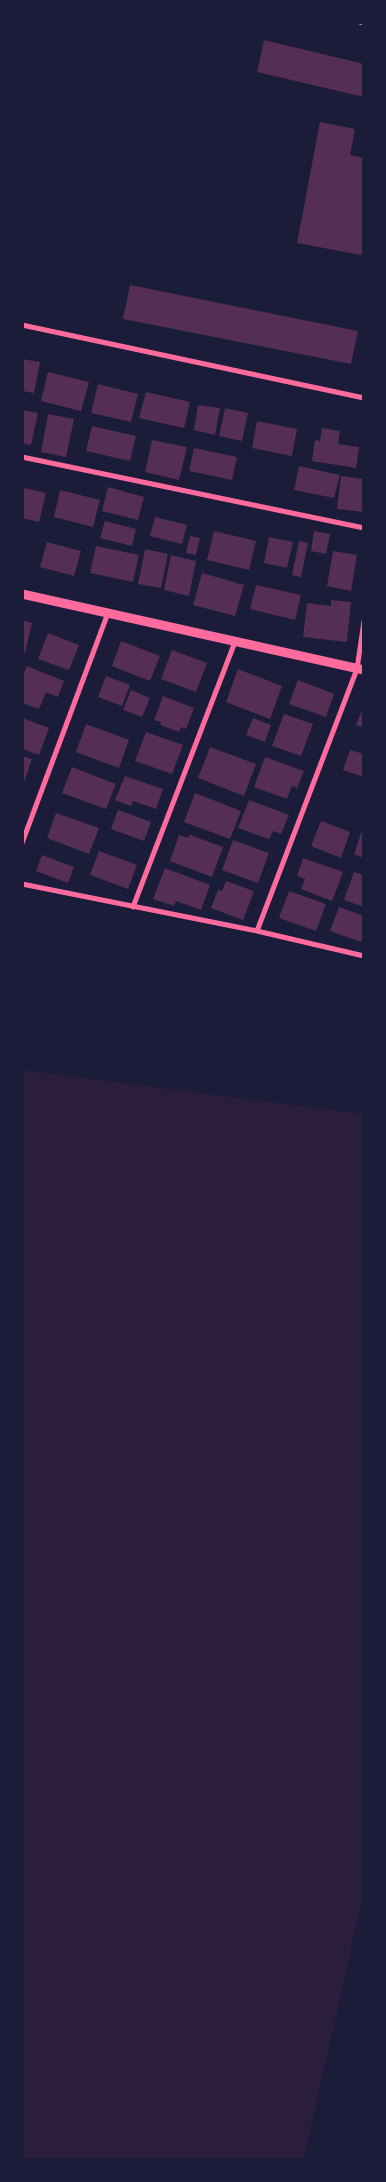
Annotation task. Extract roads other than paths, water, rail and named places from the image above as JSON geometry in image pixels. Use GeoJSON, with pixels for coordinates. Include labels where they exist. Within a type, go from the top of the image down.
{"type":"FeatureCollection","features":[{"type":"Feature","properties":{"kind":"street"},"geometry":{"type":"LineString","coordinates":[[22,325],[364,398]]}},
{"type":"Feature","properties":{"kind":"street"},"geometry":{"type":"LineString","coordinates":[[22,457],[364,528]]}},
{"type":"Feature","properties":{"kind":"street"},"geometry":{"type":"LineString","coordinates":[[22,594],[360,670]]}},
{"type":"Feature","properties":{"kind":"street"},"geometry":{"type":"LineString","coordinates":[[22,843],[108,614]]}},
{"type":"Feature","properties":{"kind":"street"},"geometry":{"type":"LineString","coordinates":[[257,931],[360,670],[364,621]]}},
{"type":"Feature","properties":{"kind":"street"},"geometry":{"type":"LineString","coordinates":[[133,906],[235,642]]}},
{"type":"Feature","properties":{"kind":"street"},"geometry":{"type":"LineString","coordinates":[[22,884],[257,931],[364,956]]}}]}
